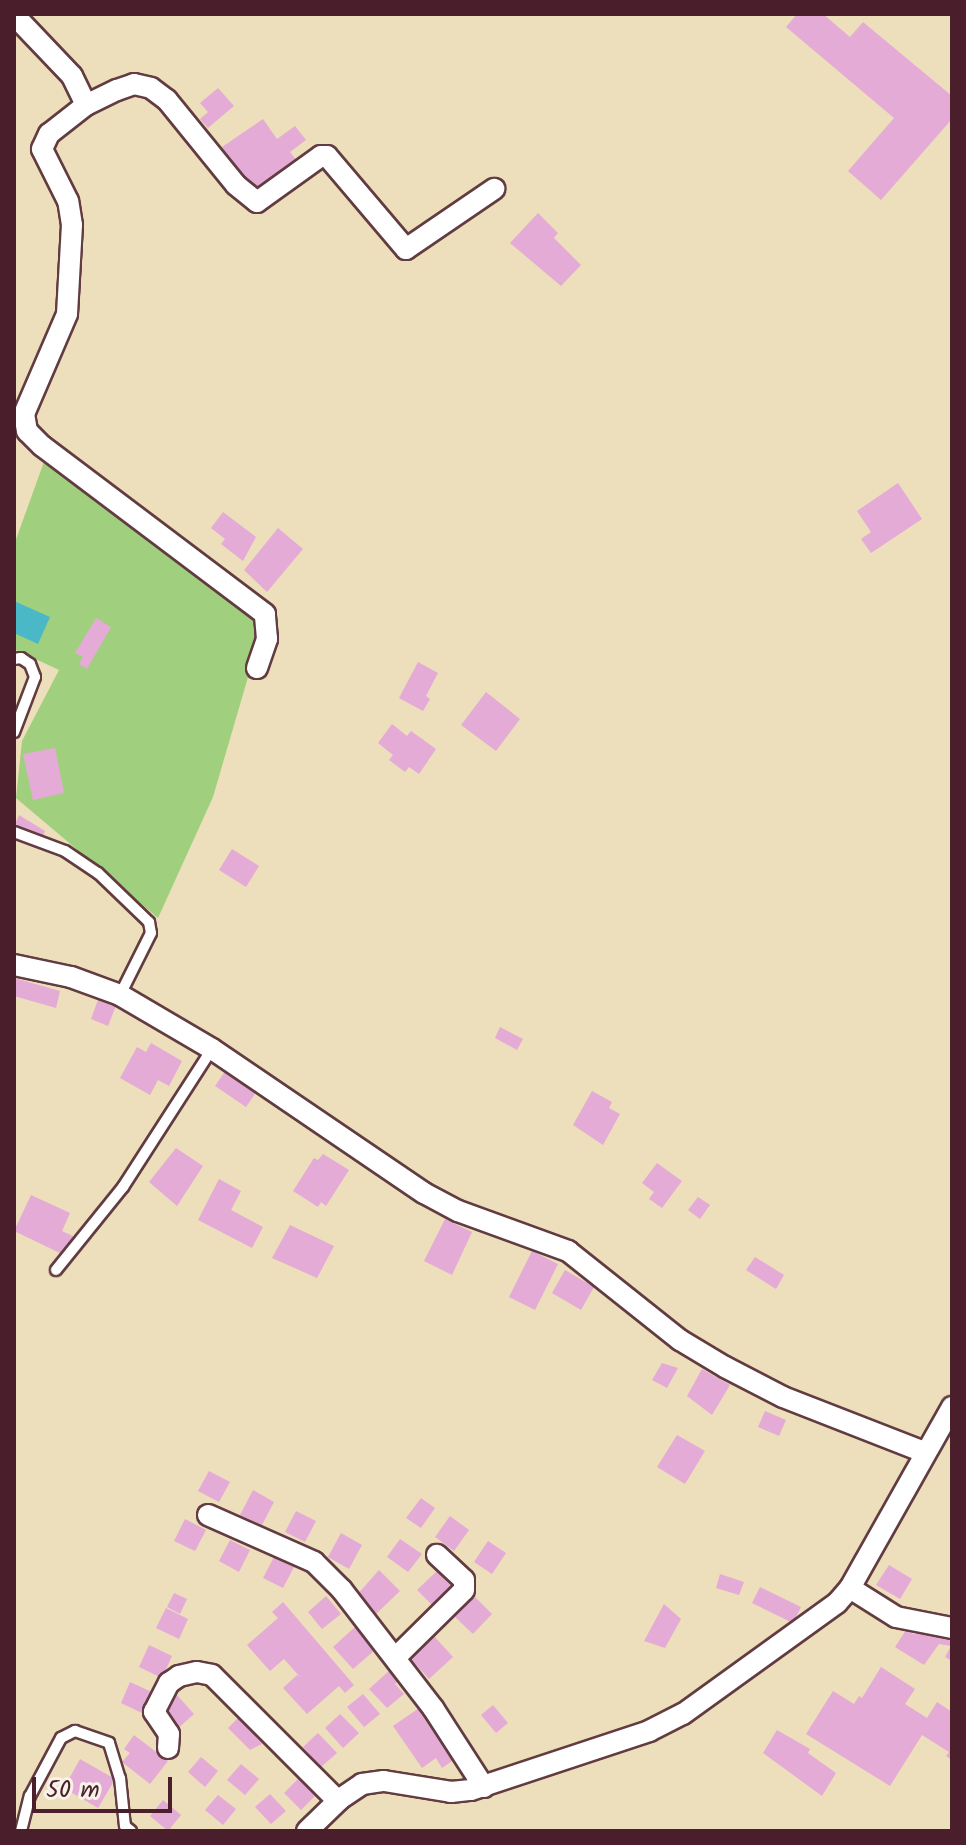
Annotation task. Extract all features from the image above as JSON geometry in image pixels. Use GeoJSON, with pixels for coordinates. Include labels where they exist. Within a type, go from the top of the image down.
{"type":"FeatureCollection","features":[{"type":"Feature","properties":{"kind":"street"},"geometry":{"type":"LineString","coordinates":[[14,15],[72,76],[86,105]]}},
{"type":"Feature","properties":{"kind":"street"},"geometry":{"type":"LineString","coordinates":[[257,668],[267,639],[265,614],[42,446],[27,431],[24,414],[67,314],[72,225],[68,201],[42,149],[49,134],[86,105],[134,84],[151,88],[167,100],[236,185],[257,202],[321,156],[327,156],[406,249],[494,189]]}},
{"type":"Feature","properties":{"kind":"street"},"geometry":{"type":"LineString","coordinates":[[14,965],[71,977],[120,995],[212,1049],[424,1193],[458,1211],[568,1251],[680,1340],[725,1367],[783,1397],[924,1452]]}},
{"type":"Feature","properties":{"kind":"street"},"geometry":{"type":"LineString","coordinates":[[307,1831],[338,1801],[362,1784],[384,1781],[451,1792],[484,1787],[674,1719],[810,1626],[850,1588],[952,1407]]}},
{"type":"Feature","properties":{"kind":"street"},"geometry":{"type":"LineString","coordinates":[[208,1515],[314,1562],[350,1599],[396,1657],[484,1787]]}},
{"type":"Feature","properties":{"kind":"street"},"geometry":{"type":"LineString","coordinates":[[396,1657],[464,1590],[464,1580],[437,1555]]}},
{"type":"Feature","properties":{"kind":"street"},"geometry":{"type":"LineString","coordinates":[[850,1588],[896,1617],[952,1628]]}},
{"type":"Feature","properties":{"kind":"street"},"geometry":{"type":"LineString","coordinates":[[168,1748],[169,1734],[154,1712],[169,1683],[179,1676],[197,1672],[212,1675],[338,1801]]}},
{"type":"Feature","properties":{"kind":"lane"},"geometry":{"type":"LineString","coordinates":[[14,659],[21,658],[30,664],[35,677],[14,732]]}},
{"type":"Feature","properties":{"kind":"lane"},"geometry":{"type":"LineString","coordinates":[[14,832],[76,859],[98,873],[149,922],[151,933],[120,995]]}},
{"type":"Feature","properties":{"kind":"lane"},"geometry":{"type":"LineString","coordinates":[[56,1270],[131,1175],[212,1049]]}},
{"type":"Feature","properties":{"kind":"lane"},"geometry":{"type":"LineString","coordinates":[[21,1831],[30,1796],[61,1738],[75,1731],[109,1743],[120,1778],[125,1826],[131,1831]]}},
{"type":"Feature","properties":{"kind":"green space"},"geometry":{"type":"Polygon","coordinates":[[[45,459],[144,536],[243,603],[253,611],[258,627],[258,643],[213,797],[158,918],[16,798],[22,741],[59,670],[14,649],[14,545],[45,459]]]}},
{"type":"Feature","properties":{"kind":"water"},"geometry":{"type":"Polygon","coordinates":[[[14,601],[50,617],[38,644],[14,633],[14,601]]]}},
{"type":"Feature","properties":{"kind":"building"},"geometry":{"type":"Polygon","coordinates":[[[797,14],[823,14],[850,37],[863,22],[952,96],[952,119],[881,200],[848,171],[894,118],[786,27],[797,14]]]}},
{"type":"Feature","properties":{"kind":"building"},"geometry":{"type":"Polygon","coordinates":[[[218,88],[234,106],[208,128],[200,119],[208,112],[200,103],[218,88]]]}},
{"type":"Feature","properties":{"kind":"building"},"geometry":{"type":"Polygon","coordinates":[[[263,119],[277,139],[295,126],[306,140],[290,152],[301,166],[259,193],[253,183],[247,187],[222,147],[263,119]]]}},
{"type":"Feature","properties":{"kind":"building"},"geometry":{"type":"Polygon","coordinates":[[[538,213],[558,233],[554,238],[581,265],[561,286],[510,243],[538,213]]]}},
{"type":"Feature","properties":{"kind":"building"},"geometry":{"type":"Polygon","coordinates":[[[898,483],[922,519],[871,553],[861,539],[871,532],[857,511],[898,483]]]}},
{"type":"Feature","properties":{"kind":"building"},"geometry":{"type":"Polygon","coordinates":[[[223,512],[256,537],[243,561],[221,544],[225,539],[211,528],[223,512]]]}},
{"type":"Feature","properties":{"kind":"building"},"geometry":{"type":"Polygon","coordinates":[[[278,528],[303,549],[267,592],[244,570],[278,528]]]}},
{"type":"Feature","properties":{"kind":"building"},"geometry":{"type":"Polygon","coordinates":[[[96,618],[111,627],[87,669],[79,664],[83,657],[75,653],[96,618]]]}},
{"type":"Feature","properties":{"kind":"building"},"geometry":{"type":"Polygon","coordinates":[[[418,662],[438,673],[426,696],[430,699],[423,711],[399,698],[418,662]]]}},
{"type":"Feature","properties":{"kind":"building"},"geometry":{"type":"Polygon","coordinates":[[[486,692],[520,719],[496,751],[461,725],[486,692]]]}},
{"type":"Feature","properties":{"kind":"building"},"geometry":{"type":"Polygon","coordinates":[[[392,724],[407,736],[411,731],[436,749],[419,774],[409,767],[405,772],[389,760],[393,755],[378,743],[392,724]]]}},
{"type":"Feature","properties":{"kind":"building"},"geometry":{"type":"Polygon","coordinates":[[[55,748],[64,793],[33,800],[23,754],[55,748]]]}},
{"type":"Feature","properties":{"kind":"building"},"geometry":{"type":"Polygon","coordinates":[[[19,815],[45,831],[42,840],[14,827],[19,815]]]}},
{"type":"Feature","properties":{"kind":"building"},"geometry":{"type":"Polygon","coordinates":[[[232,849],[259,866],[246,887],[219,870],[232,849]]]}},
{"type":"Feature","properties":{"kind":"building"},"geometry":{"type":"Polygon","coordinates":[[[14,978],[60,991],[56,1008],[14,996],[14,978]]]}},
{"type":"Feature","properties":{"kind":"building"},"geometry":{"type":"Polygon","coordinates":[[[99,997],[117,1003],[108,1026],[91,1019],[99,997]]]}},
{"type":"Feature","properties":{"kind":"building"},"geometry":{"type":"Polygon","coordinates":[[[500,1027],[523,1039],[517,1050],[495,1038],[500,1027]]]}},
{"type":"Feature","properties":{"kind":"building"},"geometry":{"type":"Polygon","coordinates":[[[151,1043],[182,1061],[169,1086],[158,1080],[150,1095],[120,1078],[137,1047],[146,1052],[151,1043]]]}},
{"type":"Feature","properties":{"kind":"building"},"geometry":{"type":"Polygon","coordinates":[[[226,1070],[257,1091],[246,1107],[215,1086],[226,1070]]]}},
{"type":"Feature","properties":{"kind":"building"},"geometry":{"type":"Polygon","coordinates":[[[592,1091],[612,1102],[609,1108],[620,1114],[603,1145],[573,1125],[592,1091]]]}},
{"type":"Feature","properties":{"kind":"building"},"geometry":{"type":"Polygon","coordinates":[[[176,1148],[203,1166],[177,1206],[149,1182],[176,1148]]]}},
{"type":"Feature","properties":{"kind":"building"},"geometry":{"type":"Polygon","coordinates":[[[323,1154],[349,1170],[326,1206],[321,1202],[318,1207],[293,1191],[314,1158],[318,1160],[323,1154]]]}},
{"type":"Feature","properties":{"kind":"building"},"geometry":{"type":"Polygon","coordinates":[[[657,1163],[682,1181],[662,1208],[649,1199],[654,1192],[642,1183],[657,1163]]]}},
{"type":"Feature","properties":{"kind":"building"},"geometry":{"type":"Polygon","coordinates":[[[219,1179],[241,1191],[231,1210],[263,1227],[252,1248],[198,1220],[219,1179]]]}},
{"type":"Feature","properties":{"kind":"building"},"geometry":{"type":"Polygon","coordinates":[[[31,1195],[70,1213],[62,1231],[77,1238],[62,1254],[14,1231],[31,1195]]]}},
{"type":"Feature","properties":{"kind":"building"},"geometry":{"type":"Polygon","coordinates":[[[698,1197],[710,1205],[700,1219],[688,1210],[698,1197]]]}},
{"type":"Feature","properties":{"kind":"building"},"geometry":{"type":"Polygon","coordinates":[[[445,1219],[472,1232],[452,1275],[424,1261],[445,1219]]]}},
{"type":"Feature","properties":{"kind":"building"},"geometry":{"type":"Polygon","coordinates":[[[290,1225],[334,1246],[317,1278],[272,1258],[290,1225]]]}},
{"type":"Feature","properties":{"kind":"building"},"geometry":{"type":"Polygon","coordinates":[[[532,1251],[558,1264],[535,1310],[509,1297],[532,1251]]]}},
{"type":"Feature","properties":{"kind":"building"},"geometry":{"type":"Polygon","coordinates":[[[755,1257],[784,1275],[776,1289],[746,1270],[755,1257]]]}},
{"type":"Feature","properties":{"kind":"building"},"geometry":{"type":"Polygon","coordinates":[[[565,1270],[594,1287],[581,1310],[552,1293],[565,1270]]]}},
{"type":"Feature","properties":{"kind":"building"},"geometry":{"type":"Polygon","coordinates":[[[662,1363],[678,1368],[667,1388],[652,1380],[662,1363]]]}},
{"type":"Feature","properties":{"kind":"building"},"geometry":{"type":"Polygon","coordinates":[[[702,1369],[730,1385],[712,1415],[687,1396],[702,1369]]]}},
{"type":"Feature","properties":{"kind":"building"},"geometry":{"type":"Polygon","coordinates":[[[765,1411],[786,1420],[779,1436],[758,1427],[765,1411]]]}},
{"type":"Feature","properties":{"kind":"building"},"geometry":{"type":"Polygon","coordinates":[[[677,1435],[705,1451],[685,1484],[657,1467],[677,1435]]]}},
{"type":"Feature","properties":{"kind":"building"},"geometry":{"type":"Polygon","coordinates":[[[209,1471],[230,1482],[219,1502],[198,1491],[209,1471]]]}},
{"type":"Feature","properties":{"kind":"building"},"geometry":{"type":"Polygon","coordinates":[[[253,1490],[274,1502],[262,1525],[240,1515],[253,1490]]]}},
{"type":"Feature","properties":{"kind":"building"},"geometry":{"type":"Polygon","coordinates":[[[421,1498],[435,1508],[421,1528],[406,1518],[421,1498]]]}},
{"type":"Feature","properties":{"kind":"building"},"geometry":{"type":"Polygon","coordinates":[[[296,1511],[316,1521],[305,1542],[285,1532],[296,1511]]]}},
{"type":"Feature","properties":{"kind":"building"},"geometry":{"type":"Polygon","coordinates":[[[450,1516],[469,1530],[454,1551],[435,1537],[450,1516]]]}},
{"type":"Feature","properties":{"kind":"building"},"geometry":{"type":"Polygon","coordinates":[[[185,1519],[206,1530],[195,1551],[174,1541],[185,1519]]]}},
{"type":"Feature","properties":{"kind":"building"},"geometry":{"type":"Polygon","coordinates":[[[341,1533],[362,1545],[349,1569],[328,1557],[341,1533]]]}},
{"type":"Feature","properties":{"kind":"building"},"geometry":{"type":"Polygon","coordinates":[[[400,1539],[422,1554],[408,1572],[387,1557],[400,1539]]]}},
{"type":"Feature","properties":{"kind":"building"},"geometry":{"type":"Polygon","coordinates":[[[230,1540],[250,1550],[239,1572],[219,1561],[230,1540]]]}},
{"type":"Feature","properties":{"kind":"building"},"geometry":{"type":"Polygon","coordinates":[[[488,1541],[506,1553],[492,1574],[474,1562],[488,1541]]]}},
{"type":"Feature","properties":{"kind":"building"},"geometry":{"type":"Polygon","coordinates":[[[274,1557],[294,1567],[283,1588],[263,1578],[274,1557]]]}},
{"type":"Feature","properties":{"kind":"building"},"geometry":{"type":"Polygon","coordinates":[[[889,1565],[912,1579],[900,1599],[876,1585],[889,1565]]]}},
{"type":"Feature","properties":{"kind":"building"},"geometry":{"type":"Polygon","coordinates":[[[379,1570],[400,1591],[376,1614],[357,1595],[379,1570]]]}},
{"type":"Feature","properties":{"kind":"building"},"geometry":{"type":"Polygon","coordinates":[[[437,1571],[452,1587],[433,1606],[417,1590],[437,1571]]]}},
{"type":"Feature","properties":{"kind":"building"},"geometry":{"type":"Polygon","coordinates":[[[720,1574],[744,1582],[739,1595],[716,1588],[720,1574]]]}},
{"type":"Feature","properties":{"kind":"building"},"geometry":{"type":"Polygon","coordinates":[[[760,1587],[801,1607],[793,1623],[752,1603],[760,1587]]]}},
{"type":"Feature","properties":{"kind":"building"},"geometry":{"type":"Polygon","coordinates":[[[174,1593],[187,1599],[180,1614],[167,1607],[174,1593]]]}},
{"type":"Feature","properties":{"kind":"building"},"geometry":{"type":"Polygon","coordinates":[[[326,1596],[341,1614],[322,1629],[308,1612],[326,1596]]]}},
{"type":"Feature","properties":{"kind":"building"},"geometry":{"type":"Polygon","coordinates":[[[475,1597],[492,1614],[473,1634],[455,1617],[475,1597]]]}},
{"type":"Feature","properties":{"kind":"building"},"geometry":{"type":"Polygon","coordinates":[[[283,1602],[354,1685],[345,1693],[339,1686],[307,1714],[283,1688],[297,1675],[300,1677],[284,1659],[270,1671],[247,1645],[278,1618],[272,1612],[283,1602]]]}},
{"type":"Feature","properties":{"kind":"building"},"geometry":{"type":"Polygon","coordinates":[[[664,1604],[681,1619],[665,1648],[644,1641],[664,1604]]]}},
{"type":"Feature","properties":{"kind":"building"},"geometry":{"type":"Polygon","coordinates":[[[166,1608],[188,1619],[179,1639],[156,1628],[166,1608]]]}},
{"type":"Feature","properties":{"kind":"building"},"geometry":{"type":"Polygon","coordinates":[[[355,1627],[375,1650],[353,1669],[333,1647],[355,1627]]]}},
{"type":"Feature","properties":{"kind":"building"},"geometry":{"type":"Polygon","coordinates":[[[906,1630],[913,1634],[941,1632],[952,1635],[952,1661],[945,1657],[951,1646],[939,1644],[924,1665],[895,1647],[906,1630]]]}},
{"type":"Feature","properties":{"kind":"building"},"geometry":{"type":"Polygon","coordinates":[[[433,1635],[453,1657],[429,1679],[409,1657],[433,1635]]]}},
{"type":"Feature","properties":{"kind":"building"},"geometry":{"type":"Polygon","coordinates":[[[149,1645],[172,1656],[162,1678],[139,1667],[149,1645]]]}},
{"type":"Feature","properties":{"kind":"building"},"geometry":{"type":"Polygon","coordinates":[[[881,1667],[915,1689],[905,1704],[927,1718],[937,1702],[952,1712],[952,1760],[946,1756],[949,1752],[922,1735],[890,1786],[806,1734],[833,1691],[854,1704],[859,1696],[862,1698],[881,1667]]]}},
{"type":"Feature","properties":{"kind":"building"},"geometry":{"type":"Polygon","coordinates":[[[391,1669],[400,1679],[395,1684],[404,1694],[387,1708],[369,1689],[391,1669]]]}},
{"type":"Feature","properties":{"kind":"building"},"geometry":{"type":"Polygon","coordinates":[[[130,1682],[154,1693],[144,1714],[121,1703],[130,1682]]]}},
{"type":"Feature","properties":{"kind":"building"},"geometry":{"type":"Polygon","coordinates":[[[363,1694],[380,1714],[364,1727],[347,1707],[363,1694]]]}},
{"type":"Feature","properties":{"kind":"building"},"geometry":{"type":"Polygon","coordinates":[[[177,1695],[194,1714],[176,1730],[159,1711],[177,1695]]]}},
{"type":"Feature","properties":{"kind":"building"},"geometry":{"type":"Polygon","coordinates":[[[493,1705],[508,1723],[496,1733],[481,1715],[493,1705]]]}},
{"type":"Feature","properties":{"kind":"building"},"geometry":{"type":"Polygon","coordinates":[[[422,1706],[458,1757],[442,1768],[436,1758],[422,1768],[393,1726],[422,1706]]]}},
{"type":"Feature","properties":{"kind":"building"},"geometry":{"type":"Polygon","coordinates":[[[242,1714],[258,1731],[254,1735],[262,1744],[250,1750],[228,1728],[242,1714]]]}},
{"type":"Feature","properties":{"kind":"building"},"geometry":{"type":"Polygon","coordinates":[[[340,1714],[359,1733],[343,1748],[325,1728],[340,1714]]]}},
{"type":"Feature","properties":{"kind":"building"},"geometry":{"type":"Polygon","coordinates":[[[777,1730],[810,1749],[808,1753],[836,1773],[822,1796],[763,1753],[777,1730]]]}},
{"type":"Feature","properties":{"kind":"building"},"geometry":{"type":"Polygon","coordinates":[[[318,1733],[337,1753],[321,1767],[303,1747],[318,1733]]]}},
{"type":"Feature","properties":{"kind":"building"},"geometry":{"type":"Polygon","coordinates":[[[134,1735],[168,1761],[150,1784],[122,1762],[130,1753],[124,1749],[134,1735]]]}},
{"type":"Feature","properties":{"kind":"building"},"geometry":{"type":"Polygon","coordinates":[[[201,1757],[218,1771],[205,1787],[188,1772],[201,1757]]]}},
{"type":"Feature","properties":{"kind":"building"},"geometry":{"type":"Polygon","coordinates":[[[80,1759],[115,1779],[98,1808],[64,1788],[80,1759]]]}},
{"type":"Feature","properties":{"kind":"building"},"geometry":{"type":"Polygon","coordinates":[[[241,1764],[259,1779],[245,1795],[227,1780],[241,1764]]]}},
{"type":"Feature","properties":{"kind":"building"},"geometry":{"type":"Polygon","coordinates":[[[298,1779],[315,1796],[301,1810],[284,1793],[298,1779]]]}},
{"type":"Feature","properties":{"kind":"building"},"geometry":{"type":"Polygon","coordinates":[[[270,1794],[286,1811],[271,1824],[255,1807],[270,1794]]]}},
{"type":"Feature","properties":{"kind":"building"},"geometry":{"type":"Polygon","coordinates":[[[218,1795],[236,1809],[223,1825],[205,1810],[218,1795]]]}},
{"type":"Feature","properties":{"kind":"building"},"geometry":{"type":"Polygon","coordinates":[[[163,1800],[181,1815],[168,1831],[150,1816],[163,1800]]]}}]}
